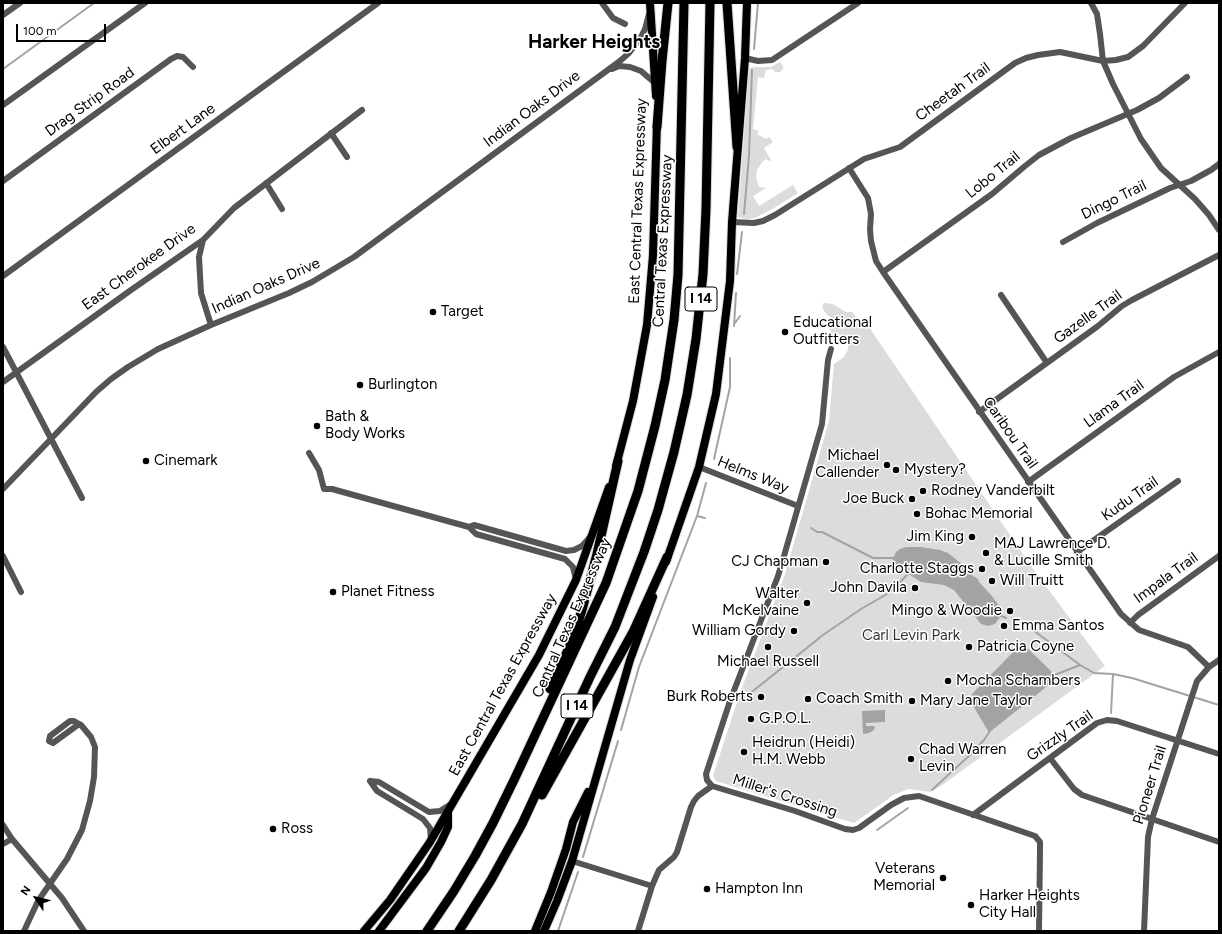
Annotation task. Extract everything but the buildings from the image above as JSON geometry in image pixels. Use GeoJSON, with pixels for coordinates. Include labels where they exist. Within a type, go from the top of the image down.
{"type":"FeatureCollection","features":[{"type":"Feature","properties":{"kind":"highway"},"geometry":{"type":"LineString","coordinates":[[657,127],[668,3]]}},
{"type":"Feature","properties":{"kind":"highway","name":"Central Texas Expressway"},"geometry":{"type":"LineString","coordinates":[[427,931],[475,856],[528,751],[606,583],[638,491],[665,380],[674,320],[678,275],[684,3]]}},
{"type":"Feature","properties":{"kind":"highway","name":"I 14"},"geometry":{"type":"LineString","coordinates":[[459,931],[491,880],[522,824],[590,677],[615,627],[658,510],[681,422],[696,339],[703,274],[706,209],[710,3]]}},
{"type":"Feature","properties":{"kind":"highway"},"geometry":{"type":"LineString","coordinates":[[727,3],[738,147]]}},
{"type":"Feature","properties":{"kind":"highway"},"geometry":{"type":"LineString","coordinates":[[528,751],[529,736],[572,641],[582,610],[597,554],[618,462]]}},
{"type":"Feature","properties":{"kind":"highway"},"geometry":{"type":"LineString","coordinates":[[522,824],[532,814],[636,626],[667,557]]}},
{"type":"Feature","properties":{"kind":"main road"},"geometry":{"type":"LineString","coordinates":[[544,931],[572,861],[630,660],[699,467],[718,387],[730,280],[732,222],[745,58],[747,3]]}},
{"type":"Feature","properties":{"kind":"main road","name":"East Central Texas Expressway"},"geometry":{"type":"LineString","coordinates":[[364,931],[390,900],[430,842],[539,655],[576,580],[618,462],[633,401],[647,324],[653,255],[657,127],[656,84],[650,6]]}},
{"type":"Feature","properties":{"kind":"main road"},"geometry":{"type":"LineString","coordinates":[[535,931],[566,849],[573,822],[595,780]]}},
{"type":"Feature","properties":{"kind":"main road"},"geometry":{"type":"LineString","coordinates":[[379,931],[426,868],[441,842],[448,827],[448,811]]}},
{"type":"Feature","properties":{"kind":"street"},"geometry":{"type":"LineString","coordinates":[[3,15],[10,6],[20,3]]}},
{"type":"Feature","properties":{"kind":"street"},"geometry":{"type":"LineString","coordinates":[[3,105],[145,3]]}},
{"type":"Feature","properties":{"kind":"street","name":"Elbert Lane"},"geometry":{"type":"LineString","coordinates":[[3,276],[378,3]]}},
{"type":"Feature","properties":{"kind":"street"},"geometry":{"type":"LineString","coordinates":[[602,3],[612,18],[625,24]]}},
{"type":"Feature","properties":{"kind":"street"},"geometry":{"type":"LineString","coordinates":[[745,58],[758,61],[772,60],[858,3]]}},
{"type":"Feature","properties":{"kind":"street"},"geometry":{"type":"LineString","coordinates":[[1092,3],[1097,14],[1103,61],[1141,139],[1161,168],[1195,199],[1209,215],[1219,230]]}},
{"type":"Feature","properties":{"kind":"street","name":"Cheetah Trail"},"geometry":{"type":"LineString","coordinates":[[732,222],[763,221],[864,159],[900,147],[1015,63],[1026,58],[1038,54],[1060,52],[1103,61],[1128,57],[1143,46],[1185,3]]}},
{"type":"Feature","properties":{"kind":"street"},"geometry":{"type":"LineString","coordinates":[[607,71],[629,53],[636,45],[645,29],[650,6]]}},
{"type":"Feature","properties":{"kind":"street","name":"Drag Strip Road"},"geometry":{"type":"LineString","coordinates":[[3,181],[171,59],[177,56],[183,57],[193,67]]}},
{"type":"Feature","properties":{"kind":"street"},"geometry":{"type":"LineString","coordinates":[[607,71],[619,66],[630,67],[641,71],[656,84]]}},
{"type":"Feature","properties":{"kind":"street","name":"Indian Oaks Drive"},"geometry":{"type":"LineString","coordinates":[[3,489],[50,438],[96,392],[128,367],[158,349],[312,282],[354,257],[607,71]]}},
{"type":"Feature","properties":{"kind":"street","name":"Lobo Trail"},"geometry":{"type":"LineString","coordinates":[[883,272],[992,194],[1039,155],[1071,138],[1137,110],[1159,98],[1187,77]]}},
{"type":"Feature","properties":{"kind":"street","name":"East Cherokee Drive"},"geometry":{"type":"LineString","coordinates":[[3,382],[203,240],[234,208],[362,110]]}},
{"type":"Feature","properties":{"kind":"street"},"geometry":{"type":"LineString","coordinates":[[331,133],[347,156]]}},
{"type":"Feature","properties":{"kind":"street","name":"Dingo Trail"},"geometry":{"type":"LineString","coordinates":[[1063,242],[1097,223],[1170,188],[1191,181],[1219,164]]}},
{"type":"Feature","properties":{"kind":"street","name":"Caribou Trail"},"geometry":{"type":"LineString","coordinates":[[849,168],[864,190],[870,202],[872,214],[870,228],[871,241],[876,261],[1121,614],[1139,630],[1188,647],[1209,667]]}},
{"type":"Feature","properties":{"kind":"street"},"geometry":{"type":"LineString","coordinates":[[266,183],[282,209]]}},
{"type":"Feature","properties":{"kind":"street"},"geometry":{"type":"LineString","coordinates":[[203,240],[199,257],[201,293],[211,325]]}},
{"type":"Feature","properties":{"kind":"street","name":"Gazelle Trail"},"geometry":{"type":"LineString","coordinates":[[980,412],[1132,300],[1219,255]]}},
{"type":"Feature","properties":{"kind":"street"},"geometry":{"type":"LineString","coordinates":[[1001,295],[1047,363]]}},
{"type":"Feature","properties":{"kind":"street"},"geometry":{"type":"LineString","coordinates":[[3,347],[82,498]]}},
{"type":"Feature","properties":{"kind":"street","name":"Miller's Crossing"},"geometry":{"type":"LineString","coordinates":[[831,349],[828,360],[822,424],[778,576],[730,701],[706,774],[707,780],[712,786],[795,811],[846,829],[853,830],[859,828],[891,805],[904,798],[919,796],[1035,836],[1040,842],[1039,931]]}},
{"type":"Feature","properties":{"kind":"street","name":"Llama Trail"},"geometry":{"type":"LineString","coordinates":[[1028,482],[1174,377],[1219,352]]}},
{"type":"Feature","properties":{"kind":"street"},"geometry":{"type":"LineString","coordinates":[[310,453],[319,470],[324,489],[332,489],[470,527],[476,534],[565,560],[573,568],[576,580]]}},
{"type":"Feature","properties":{"kind":"street","name":"Helms Way"},"geometry":{"type":"LineString","coordinates":[[699,467],[798,506]]}},
{"type":"Feature","properties":{"kind":"street","name":"Kudu Trail"},"geometry":{"type":"LineString","coordinates":[[1077,552],[1178,481]]}},
{"type":"Feature","properties":{"kind":"street"},"geometry":{"type":"LineString","coordinates":[[470,527],[474,524],[566,551],[574,550],[582,546],[591,536]]}},
{"type":"Feature","properties":{"kind":"street"},"geometry":{"type":"LineString","coordinates":[[3,556],[21,592]]}},
{"type":"Feature","properties":{"kind":"street","name":"Impala Trail"},"geometry":{"type":"LineString","coordinates":[[1130,623],[1138,615],[1219,556]]}},
{"type":"Feature","properties":{"kind":"street","name":"Pioneer Trail"},"geometry":{"type":"LineString","coordinates":[[1144,931],[1148,837],[1152,818],[1193,689],[1197,681],[1209,667],[1219,660]]}},
{"type":"Feature","properties":{"kind":"street","name":"Grizzly Trail"},"geometry":{"type":"LineString","coordinates":[[973,815],[1097,723],[1107,720],[1117,721],[1219,754]]}},
{"type":"Feature","properties":{"kind":"street"},"geometry":{"type":"LineString","coordinates":[[24,931],[38,901],[75,846],[82,830],[90,801],[95,762],[95,747],[91,737],[79,724],[70,721],[50,736],[49,741],[53,743],[79,724]]}},
{"type":"Feature","properties":{"kind":"street"},"geometry":{"type":"LineString","coordinates":[[1050,758],[1074,789],[1082,795],[1219,842]]}},
{"type":"Feature","properties":{"kind":"street"},"geometry":{"type":"LineString","coordinates":[[430,842],[430,828],[423,819],[376,791],[370,781],[380,782],[429,812],[440,811],[453,803]]}},
{"type":"Feature","properties":{"kind":"street"},"geometry":{"type":"LineString","coordinates":[[638,931],[652,886],[659,870],[674,857],[677,852],[694,801],[698,796],[712,786]]}},
{"type":"Feature","properties":{"kind":"street"},"geometry":{"type":"LineString","coordinates":[[3,825],[12,839],[62,898],[84,931]]}},
{"type":"Feature","properties":{"kind":"street"},"geometry":{"type":"LineString","coordinates":[[3,844],[12,839]]}},
{"type":"Feature","properties":{"kind":"street"},"geometry":{"type":"LineString","coordinates":[[572,861],[652,886]]}},
{"type":"Feature","properties":{"kind":"green space"},"geometry":{"type":"Polygon","coordinates":[[[780,62],[783,69],[780,72],[775,72],[773,69],[766,70],[764,78],[758,77],[753,129],[759,131],[757,134],[766,139],[769,137],[773,142],[764,148],[771,160],[769,161],[766,159],[763,161],[757,170],[756,177],[759,187],[766,188],[753,196],[759,206],[793,185],[798,193],[755,218],[747,219],[738,217],[749,68],[771,67],[780,62]]]}},
{"type":"Feature","properties":{"kind":"green space","name":"Carl Levin Park"},"geometry":{"type":"Polygon","coordinates":[[[824,303],[833,304],[846,312],[852,312],[859,321],[866,320],[871,326],[871,330],[1031,566],[1105,666],[941,786],[930,792],[909,789],[895,794],[854,823],[716,781],[713,776],[740,693],[785,574],[829,421],[834,364],[844,357],[848,350],[848,345],[842,335],[832,333],[828,327],[827,322],[831,319],[822,307],[824,303]]]}},
{"type":"Feature","properties":{"kind":"shaded area"},"geometry":{"type":"Polygon","coordinates":[[[906,547],[921,547],[940,550],[948,553],[963,565],[973,576],[978,579],[999,606],[1001,616],[995,624],[988,626],[981,624],[954,590],[944,585],[921,582],[892,561],[896,552],[906,547]]]}},
{"type":"Feature","properties":{"kind":"shaded area"},"geometry":{"type":"Polygon","coordinates":[[[1022,643],[1051,671],[1055,680],[991,731],[988,731],[972,704],[972,694],[1022,643]]]}},
{"type":"Feature","properties":{"kind":"shaded area"},"geometry":{"type":"Polygon","coordinates":[[[885,710],[885,722],[866,723],[866,726],[875,726],[874,730],[863,734],[862,711],[885,710]]]}},
{"type":"Feature","properties":{"kind":"waterway"},"geometry":{"type":"LineString","coordinates":[[3,69],[94,3]]}},
{"type":"Feature","properties":{"kind":"waterway"},"geometry":{"type":"LineString","coordinates":[[754,49],[758,3]]}},
{"type":"Feature","properties":{"kind":"waterway"},"geometry":{"type":"LineString","coordinates":[[744,214],[749,156],[752,70]]}},
{"type":"Feature","properties":{"kind":"waterway"},"geometry":{"type":"LineString","coordinates":[[737,274],[742,232]]}},
{"type":"Feature","properties":{"kind":"waterway"},"geometry":{"type":"LineString","coordinates":[[734,326],[736,293]]}},
{"type":"Feature","properties":{"kind":"waterway"},"geometry":{"type":"LineString","coordinates":[[735,323],[740,316]]}},
{"type":"Feature","properties":{"kind":"waterway"},"geometry":{"type":"LineString","coordinates":[[714,459],[730,387],[730,358]]}},
{"type":"Feature","properties":{"kind":"waterway"},"geometry":{"type":"LineString","coordinates":[[621,730],[639,667],[697,516],[706,483]]}},
{"type":"Feature","properties":{"kind":"waterway"},"geometry":{"type":"LineString","coordinates":[[697,516],[705,518]]}},
{"type":"Feature","properties":{"kind":"waterway"},"geometry":{"type":"LineString","coordinates":[[811,528],[873,558],[894,558]]}},
{"type":"Feature","properties":{"kind":"waterway"},"geometry":{"type":"LineString","coordinates":[[748,695],[823,635],[861,609],[887,594],[909,573]]}},
{"type":"Feature","properties":{"kind":"waterway"},"geometry":{"type":"LineString","coordinates":[[999,615],[1006,618]]}},
{"type":"Feature","properties":{"kind":"waterway"},"geometry":{"type":"LineString","coordinates":[[1033,630],[1080,665],[1094,673],[1113,674],[1132,678],[1219,705]]}},
{"type":"Feature","properties":{"kind":"waterway"},"geometry":{"type":"LineString","coordinates":[[1052,676],[1080,665]]}},
{"type":"Feature","properties":{"kind":"waterway"},"geometry":{"type":"LineString","coordinates":[[1111,713],[1113,674]]}},
{"type":"Feature","properties":{"kind":"waterway"},"geometry":{"type":"LineString","coordinates":[[717,698],[722,697]]}},
{"type":"Feature","properties":{"kind":"waterway"},"geometry":{"type":"LineString","coordinates":[[932,790],[971,754],[990,731]]}},
{"type":"Feature","properties":{"kind":"waterway"},"geometry":{"type":"LineString","coordinates":[[583,857],[618,741]]}},
{"type":"Feature","properties":{"kind":"waterway"},"geometry":{"type":"LineString","coordinates":[[877,830],[908,808]]}},
{"type":"Feature","properties":{"kind":"waterway"},"geometry":{"type":"LineString","coordinates":[[558,931],[578,872]]}},
{"type":"Feature","properties":{"kind":"place","name":"Target"},"geometry":{"type":"Point","coordinates":[433,312]}},
{"type":"Feature","properties":{"kind":"place","name":"Educational Outfitters"},"geometry":{"type":"Point","coordinates":[785,332]}},
{"type":"Feature","properties":{"kind":"place","name":"Burlington"},"geometry":{"type":"Point","coordinates":[360,385]}},
{"type":"Feature","properties":{"kind":"place","name":"Bath & Body Works"},"geometry":{"type":"Point","coordinates":[317,426]}},
{"type":"Feature","properties":{"kind":"place","name":"Cinemark"},"geometry":{"type":"Point","coordinates":[146,461]}},
{"type":"Feature","properties":{"kind":"place","name":"Michael Callender"},"geometry":{"type":"Point","coordinates":[887,465]}},
{"type":"Feature","properties":{"kind":"place","name":"Mystery?"},"geometry":{"type":"Point","coordinates":[896,470]}},
{"type":"Feature","properties":{"kind":"place","name":"Rodney Vanderbilt"},"geometry":{"type":"Point","coordinates":[923,491]}},
{"type":"Feature","properties":{"kind":"place","name":"Joe Buck"},"geometry":{"type":"Point","coordinates":[912,499]}},
{"type":"Feature","properties":{"kind":"place","name":"Bohac Memorial"},"geometry":{"type":"Point","coordinates":[917,514]}},
{"type":"Feature","properties":{"kind":"place","name":"Jim King"},"geometry":{"type":"Point","coordinates":[972,537]}},
{"type":"Feature","properties":{"kind":"place","name":"MAJ Lawrence D. & Lucille Smith"},"geometry":{"type":"Point","coordinates":[986,553]}},
{"type":"Feature","properties":{"kind":"place","name":"CJ Chapman"},"geometry":{"type":"Point","coordinates":[826,562]}},
{"type":"Feature","properties":{"kind":"place","name":"Charlotte Staggs"},"geometry":{"type":"Point","coordinates":[982,569]}},
{"type":"Feature","properties":{"kind":"place","name":"Will Truitt"},"geometry":{"type":"Point","coordinates":[992,581]}},
{"type":"Feature","properties":{"kind":"place","name":"John Davila"},"geometry":{"type":"Point","coordinates":[915,588]}},
{"type":"Feature","properties":{"kind":"place","name":"Planet Fitness"},"geometry":{"type":"Point","coordinates":[333,592]}},
{"type":"Feature","properties":{"kind":"place","name":"Walter McKelvaine"},"geometry":{"type":"Point","coordinates":[807,603]}},
{"type":"Feature","properties":{"kind":"place","name":"Mingo & Woodie"},"geometry":{"type":"Point","coordinates":[1010,611]}},
{"type":"Feature","properties":{"kind":"place","name":"Emma Santos"},"geometry":{"type":"Point","coordinates":[1004,626]}},
{"type":"Feature","properties":{"kind":"place","name":"William Gordy"},"geometry":{"type":"Point","coordinates":[794,631]}},
{"type":"Feature","properties":{"kind":"place","name":"Michael Russell"},"geometry":{"type":"Point","coordinates":[768,647]}},
{"type":"Feature","properties":{"kind":"place","name":"Patricia Coyne"},"geometry":{"type":"Point","coordinates":[969,647]}},
{"type":"Feature","properties":{"kind":"place","name":"Mocha Schambers"},"geometry":{"type":"Point","coordinates":[948,681]}},
{"type":"Feature","properties":{"kind":"place","name":"Burk Roberts"},"geometry":{"type":"Point","coordinates":[761,697]}},
{"type":"Feature","properties":{"kind":"place","name":"Coach Smith"},"geometry":{"type":"Point","coordinates":[808,699]}},
{"type":"Feature","properties":{"kind":"place","name":"Mary Jane Taylor"},"geometry":{"type":"Point","coordinates":[912,701]}},
{"type":"Feature","properties":{"kind":"place","name":"G.P.O.L."},"geometry":{"type":"Point","coordinates":[751,719]}},
{"type":"Feature","properties":{"kind":"place","name":"Heidrun (Heidi) H.M. Webb"},"geometry":{"type":"Point","coordinates":[744,752]}},
{"type":"Feature","properties":{"kind":"place","name":"Chad Warren Levin"},"geometry":{"type":"Point","coordinates":[911,759]}},
{"type":"Feature","properties":{"kind":"place","name":"Ross"},"geometry":{"type":"Point","coordinates":[273,829]}},
{"type":"Feature","properties":{"kind":"place","name":"Veterans Memorial"},"geometry":{"type":"Point","coordinates":[943,878]}},
{"type":"Feature","properties":{"kind":"place","name":"Hampton Inn"},"geometry":{"type":"Point","coordinates":[707,889]}},
{"type":"Feature","properties":{"kind":"place","name":"Harker Heights City Hall"},"geometry":{"type":"Point","coordinates":[971,905]}},
{"type":"Feature","properties":{"kind":"district","name":"Harker Heights"},"geometry":{"type":"Point","coordinates":[594,42]}}]}
